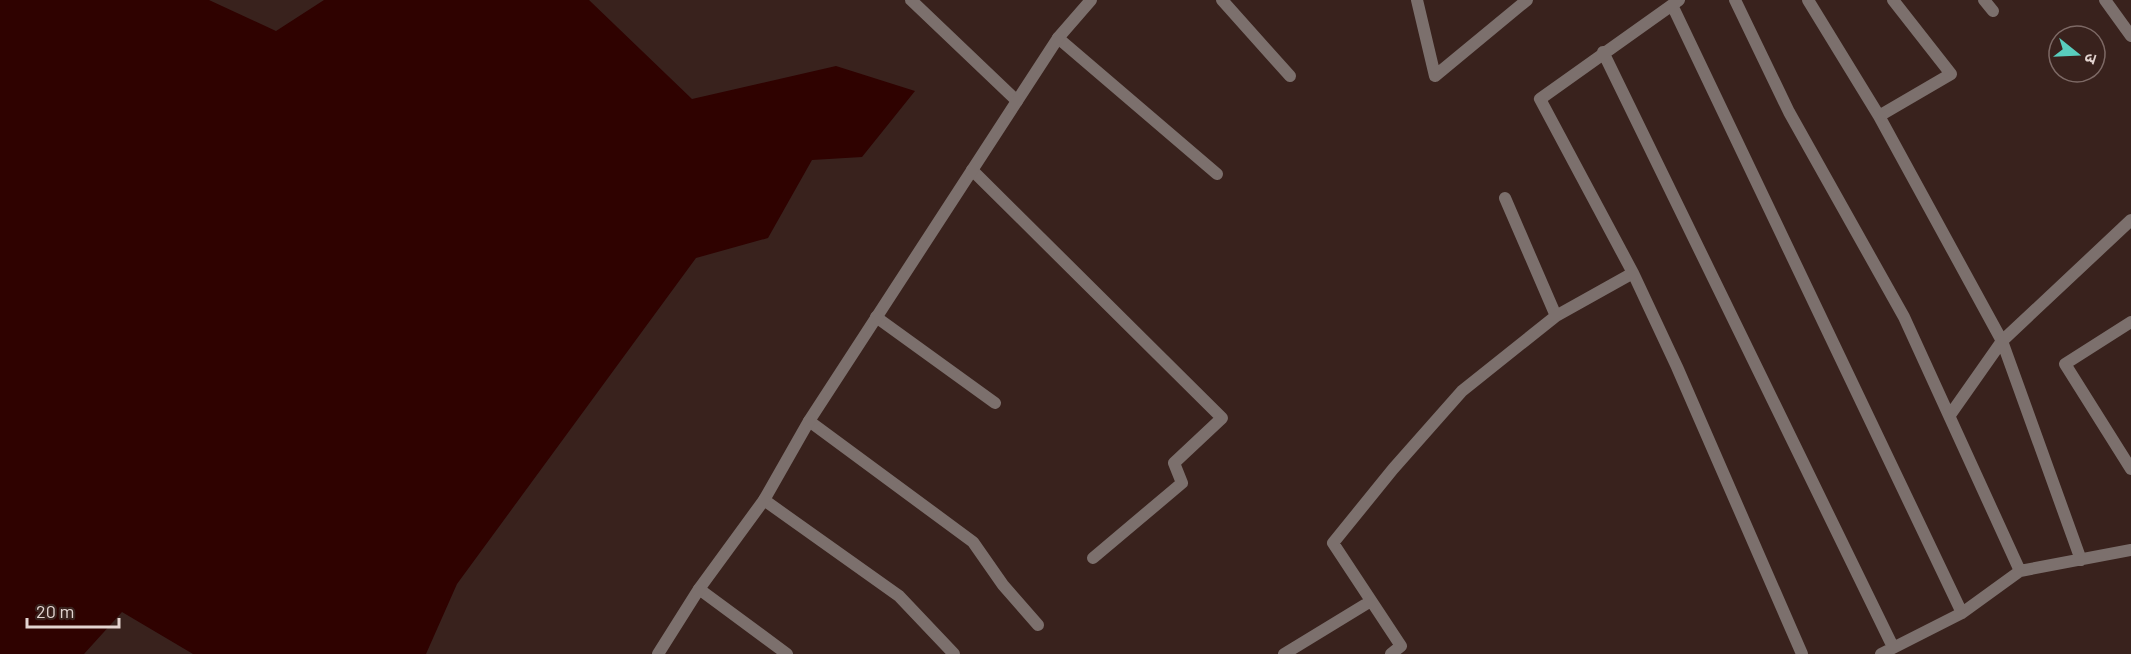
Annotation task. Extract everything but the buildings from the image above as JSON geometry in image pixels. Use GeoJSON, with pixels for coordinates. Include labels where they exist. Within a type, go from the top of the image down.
{"type":"FeatureCollection","features":[{"type":"Feature","properties":{"kind":"street"},"geometry":{"type":"LineString","coordinates":[[911,0],[1017,101]]}},
{"type":"Feature","properties":{"kind":"street"},"geometry":{"type":"LineString","coordinates":[[658,654],[699,589],[764,500],[809,421],[1058,38],[1091,0]]}},
{"type":"Feature","properties":{"kind":"street"},"geometry":{"type":"LineString","coordinates":[[1222,0],[1290,76]]}},
{"type":"Feature","properties":{"kind":"street"},"geometry":{"type":"LineString","coordinates":[[1416,0],[1435,76],[1527,0]]}},
{"type":"Feature","properties":{"kind":"street"},"geometry":{"type":"LineString","coordinates":[[1736,0],[1789,112],[1904,317],[2020,571]]}},
{"type":"Feature","properties":{"kind":"street"},"geometry":{"type":"LineString","coordinates":[[1808,0],[1879,116],[2002,341],[2081,560]]}},
{"type":"Feature","properties":{"kind":"street"},"geometry":{"type":"LineString","coordinates":[[1879,116],[1951,74],[1893,0]]}},
{"type":"Feature","properties":{"kind":"street"},"geometry":{"type":"LineString","coordinates":[[1984,0],[1993,11]]}},
{"type":"Feature","properties":{"kind":"street"},"geometry":{"type":"LineString","coordinates":[[2105,0],[2131,36]]}},
{"type":"Feature","properties":{"kind":"street"},"geometry":{"type":"LineString","coordinates":[[1802,654],[1677,367],[1633,273],[1540,99],[1676,2],[1962,613]]}},
{"type":"Feature","properties":{"kind":"street"},"geometry":{"type":"LineString","coordinates":[[1058,38],[1217,174]]}},
{"type":"Feature","properties":{"kind":"street"},"geometry":{"type":"LineString","coordinates":[[1603,52],[1893,647]]}},
{"type":"Feature","properties":{"kind":"street"},"geometry":{"type":"LineString","coordinates":[[972,170],[1222,418],[1174,463],[1182,483],[1093,558]]}},
{"type":"Feature","properties":{"kind":"street"},"geometry":{"type":"LineString","coordinates":[[1505,198],[1556,316]]}},
{"type":"Feature","properties":{"kind":"street"},"geometry":{"type":"LineString","coordinates":[[1950,415],[2002,341],[2131,220]]}},
{"type":"Feature","properties":{"kind":"street"},"geometry":{"type":"LineString","coordinates":[[1390,654],[1401,646],[1333,543],[1393,469],[1462,391],[1556,316],[1633,273]]}},
{"type":"Feature","properties":{"kind":"street"},"geometry":{"type":"LineString","coordinates":[[876,317],[995,404]]}},
{"type":"Feature","properties":{"kind":"street"},"geometry":{"type":"LineString","coordinates":[[2131,322],[2065,364],[2131,469]]}},
{"type":"Feature","properties":{"kind":"street"},"geometry":{"type":"LineString","coordinates":[[809,421],[973,542],[1003,585],[1038,625]]}},
{"type":"Feature","properties":{"kind":"street"},"geometry":{"type":"LineString","coordinates":[[764,500],[899,596],[954,654]]}},
{"type":"Feature","properties":{"kind":"street"},"geometry":{"type":"LineString","coordinates":[[1881,654],[1962,613],[2020,571],[2131,550]]}},
{"type":"Feature","properties":{"kind":"street"},"geometry":{"type":"LineString","coordinates":[[699,589],[787,654]]}},
{"type":"Feature","properties":{"kind":"street"},"geometry":{"type":"LineString","coordinates":[[1284,654],[1371,600]]}},
{"type":"Feature","properties":{"kind":"shaded area"},"geometry":{"type":"Polygon","coordinates":[[[0,0],[209,0],[276,31],[324,0],[589,0],[692,99],[836,66],[915,91],[862,157],[812,160],[768,238],[696,258],[457,584],[426,654],[193,654],[122,612],[84,654],[0,654],[0,0]]]}}]}
